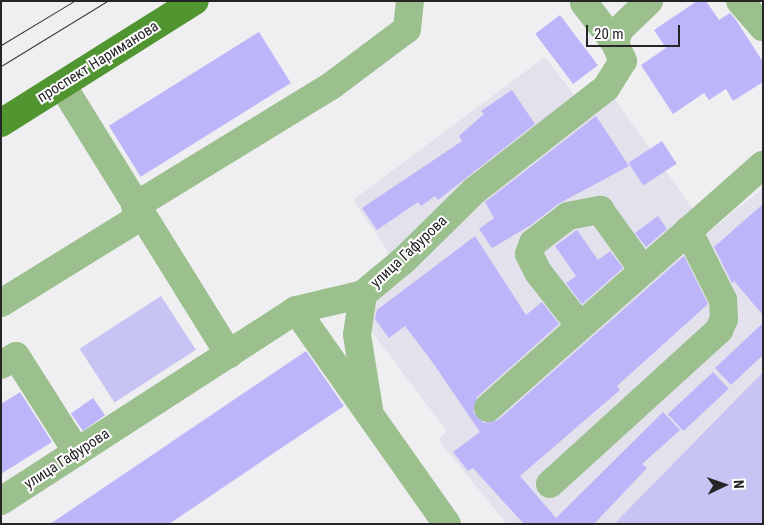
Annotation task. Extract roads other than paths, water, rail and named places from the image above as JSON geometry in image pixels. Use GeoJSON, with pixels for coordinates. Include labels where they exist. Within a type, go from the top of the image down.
{"type":"FeatureCollection","features":[{"type":"Feature","properties":{"kind":"main road","name":"проспект Нариманова"},"geometry":{"type":"LineString","coordinates":[[1,123],[195,1]]}},
{"type":"Feature","properties":{"kind":"street"},"geometry":{"type":"LineString","coordinates":[[1,303],[331,86],[407,30],[410,1]]}},
{"type":"Feature","properties":{"kind":"street"},"geometry":{"type":"LineString","coordinates":[[615,43],[619,30],[649,1]]}},
{"type":"Feature","properties":{"kind":"street"},"geometry":{"type":"LineString","coordinates":[[740,1],[763,27]]}},
{"type":"Feature","properties":{"kind":"street"},"geometry":{"type":"LineString","coordinates":[[584,3],[615,43]]}},
{"type":"Feature","properties":{"kind":"street","name":"улица Гафурова"},"geometry":{"type":"LineString","coordinates":[[1,501],[296,310],[364,294],[404,260],[474,191],[606,88],[622,61],[615,43]]}},
{"type":"Feature","properties":{"kind":"street"},"geometry":{"type":"LineString","coordinates":[[62,85],[229,354]]}},
{"type":"Feature","properties":{"kind":"street"},"geometry":{"type":"LineString","coordinates":[[488,408],[763,165]]}},
{"type":"Feature","properties":{"kind":"street"},"geometry":{"type":"LineString","coordinates":[[580,326],[538,272],[529,254],[533,243],[568,216],[600,210],[643,270]]}},
{"type":"Feature","properties":{"kind":"street"},"geometry":{"type":"LineString","coordinates":[[550,484],[719,330],[724,319],[723,300],[688,230]]}},
{"type":"Feature","properties":{"kind":"street"},"geometry":{"type":"LineString","coordinates":[[364,294],[357,335],[370,415]]}},
{"type":"Feature","properties":{"kind":"street"},"geometry":{"type":"LineString","coordinates":[[296,310],[447,524]]}},
{"type":"Feature","properties":{"kind":"street"},"geometry":{"type":"LineString","coordinates":[[1,365],[16,356],[78,452]]}},
{"type":"Feature","properties":{"kind":"tram line"},"geometry":{"type":"LineString","coordinates":[[1,45],[74,1]]}},
{"type":"Feature","properties":{"kind":"tram line"},"geometry":{"type":"LineString","coordinates":[[1,66],[107,1]]}}]}
